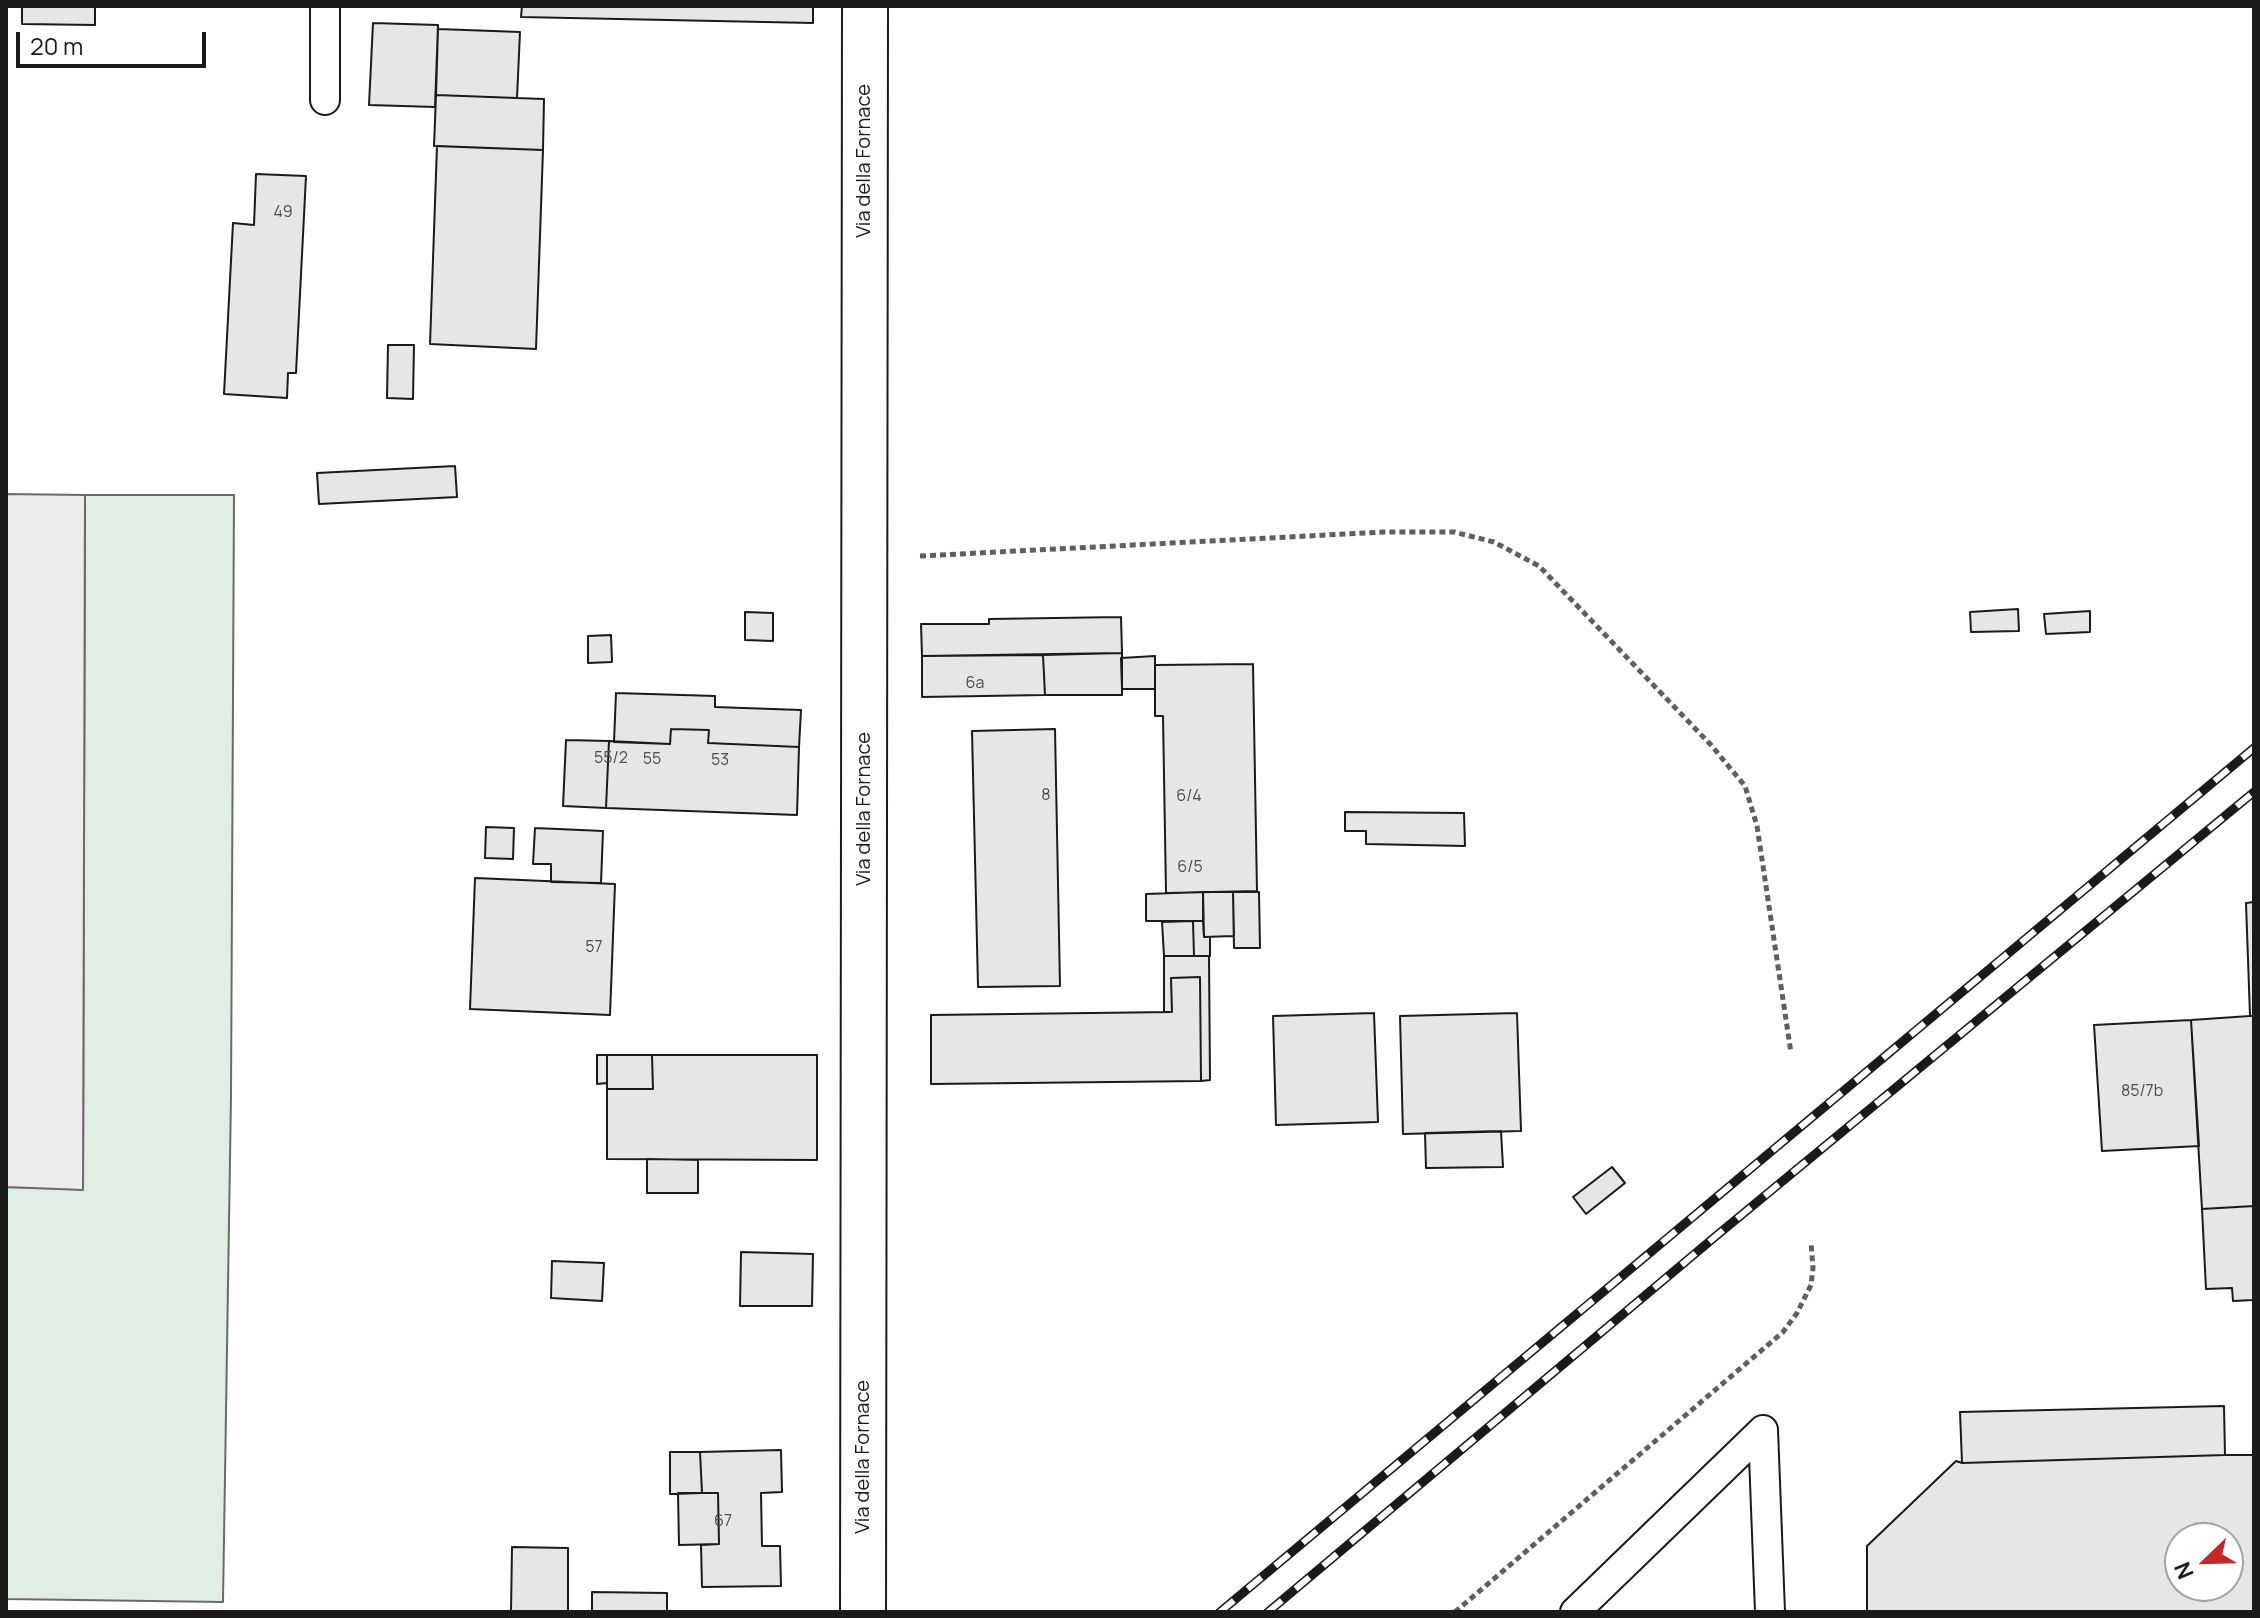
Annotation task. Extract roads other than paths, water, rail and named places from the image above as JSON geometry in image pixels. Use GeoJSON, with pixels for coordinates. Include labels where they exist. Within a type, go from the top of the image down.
{"type":"FeatureCollection","features":[{"type":"Feature","properties":{"kind":"street","name":"Via della Fornace"},"geometry":{"type":"LineString","coordinates":[[863,1612],[865,6]]}},
{"type":"Feature","properties":{"kind":"lane"},"geometry":{"type":"LineString","coordinates":[[325,6],[325,100]]}},
{"type":"Feature","properties":{"kind":"lane"},"geometry":{"type":"LineString","coordinates":[[1575,1612],[1763,1430],[1770,1612]]}},
{"type":"Feature","properties":{"kind":"railway"},"geometry":{"type":"LineString","coordinates":[[1220,1612],[2254,748]]}},
{"type":"Feature","properties":{"kind":"railway"},"geometry":{"type":"LineString","coordinates":[[1268,1612],[1716,1236],[2254,792]]}}]}
